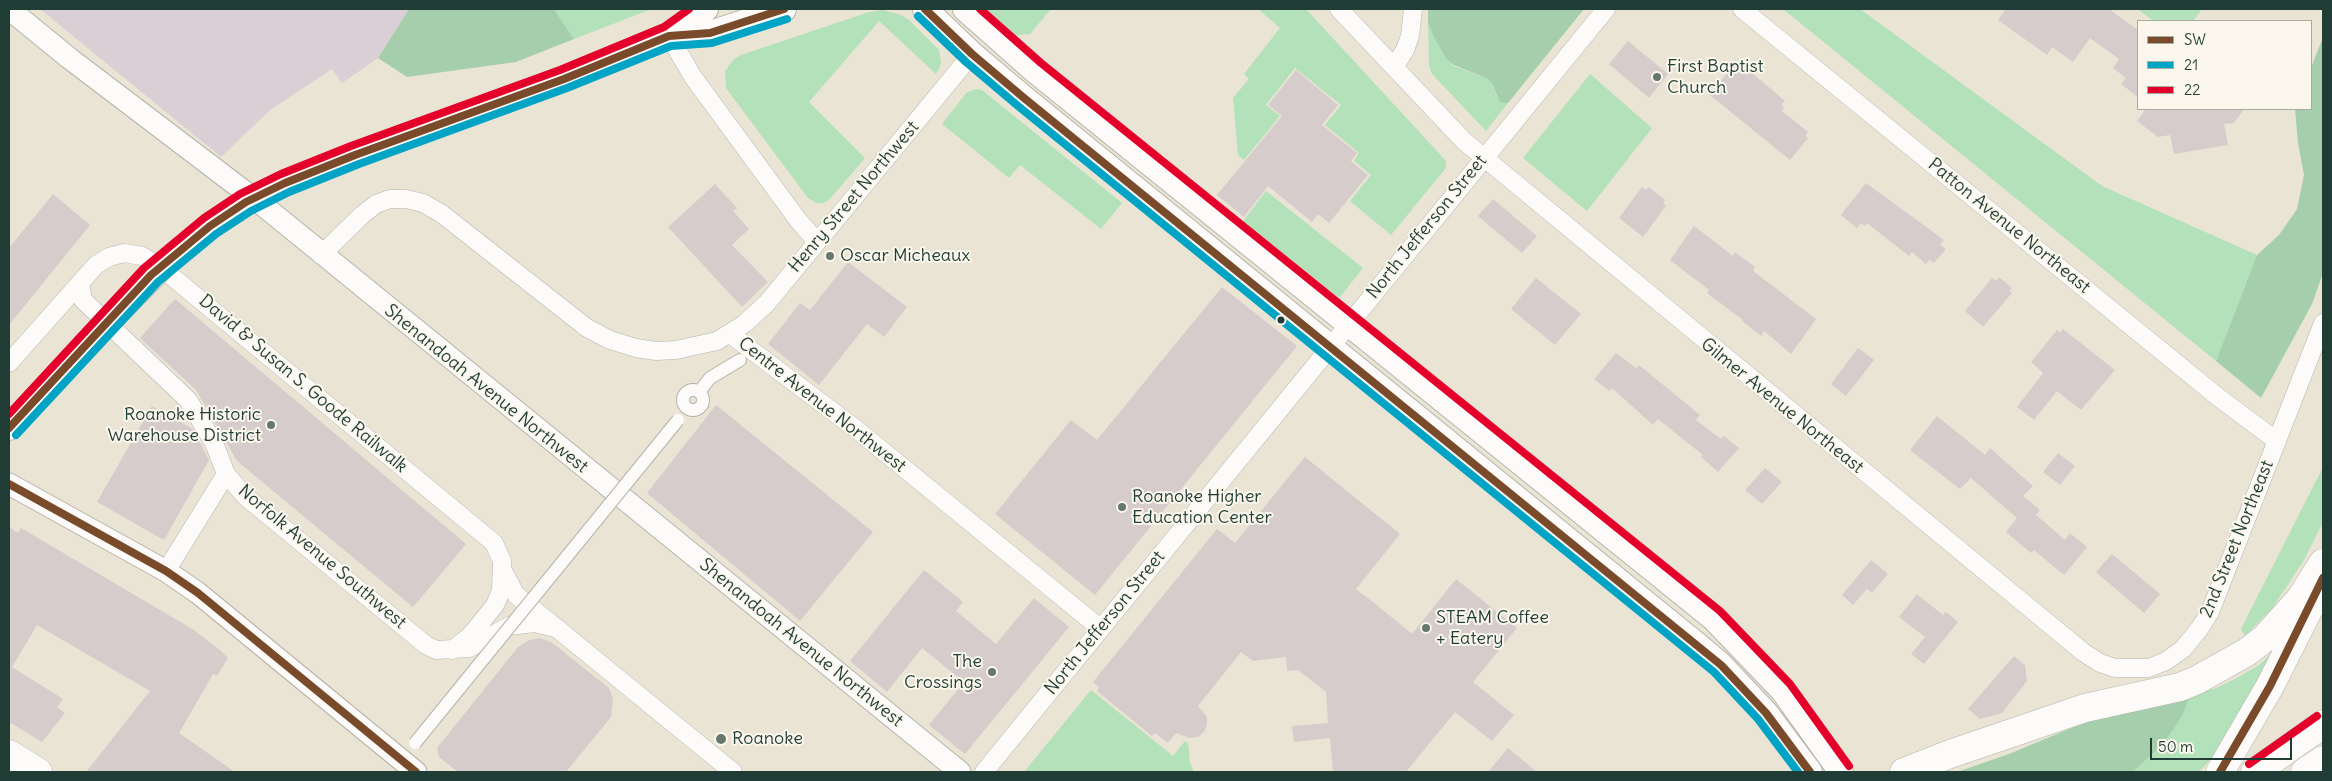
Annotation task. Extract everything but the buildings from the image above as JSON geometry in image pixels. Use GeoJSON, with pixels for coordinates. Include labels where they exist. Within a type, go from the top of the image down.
{"type":"FeatureCollection","features":[{"type":"Feature","properties":{"kind":"main road"},"geometry":{"type":"LineString","coordinates":[[9,428],[92,338],[175,254],[210,226],[246,202],[286,183],[346,159],[564,79],[669,36],[706,9]]}},
{"type":"Feature","properties":{"kind":"main road"},"geometry":{"type":"LineString","coordinates":[[669,36],[710,33],[784,9]]}},
{"type":"Feature","properties":{"kind":"main road"},"geometry":{"type":"LineString","coordinates":[[925,9],[972,54],[1721,665],[1779,728],[1810,772]]}},
{"type":"Feature","properties":{"kind":"main road"},"geometry":{"type":"LineString","coordinates":[[964,9],[1028,65],[1714,619],[1783,691],[1841,772]]}},
{"type":"Feature","properties":{"kind":"main road"},"geometry":{"type":"LineString","coordinates":[[1904,772],[1950,754],[2085,708],[2180,687],[2197,680],[2247,652],[2265,638],[2301,598],[2323,563]]}},
{"type":"Feature","properties":{"kind":"main road"},"geometry":{"type":"LineString","coordinates":[[2220,772],[2270,686],[2323,578]]}},
{"type":"Feature","properties":{"kind":"main road"},"geometry":{"type":"LineString","coordinates":[[2255,772],[2323,724]]}},
{"type":"Feature","properties":{"kind":"main road"},"geometry":{"type":"LineString","coordinates":[[9,754],[38,772]]}},
{"type":"Feature","properties":{"kind":"main road"},"geometry":{"type":"LineString","coordinates":[[2305,772],[2323,760]]}},
{"type":"Feature","properties":{"kind":"street","name":"Shenandoah Avenue Northwest"},"geometry":{"type":"LineString","coordinates":[[9,9],[69,58],[257,201],[321,255],[960,772]]}},
{"type":"Feature","properties":{"kind":"street","name":"Gilmer Avenue Northeast"},"geometry":{"type":"LineString","coordinates":[[1339,9],[1464,141],[1585,244],[2082,652]]}},
{"type":"Feature","properties":{"kind":"street"},"geometry":{"type":"LineString","coordinates":[[1394,67],[1405,50],[1410,36],[1413,9]]}},
{"type":"Feature","properties":{"kind":"street","name":"North Jefferson Street"},"geometry":{"type":"LineString","coordinates":[[984,772],[1606,9]]}},
{"type":"Feature","properties":{"kind":"street","name":"Patton Avenue Northeast"},"geometry":{"type":"LineString","coordinates":[[1742,9],[2218,397],[2277,441]]}},
{"type":"Feature","properties":{"kind":"street"},"geometry":{"type":"LineString","coordinates":[[669,36],[694,77],[798,220],[817,242]]}},
{"type":"Feature","properties":{"kind":"street","name":"Henry Street Northwest"},"geometry":{"type":"LineString","coordinates":[[730,334],[767,303],[972,54]]}},
{"type":"Feature","properties":{"kind":"street","name":"Centre Avenue Northwest"},"geometry":{"type":"LineString","coordinates":[[321,255],[376,204],[390,199],[406,199],[423,203],[442,214],[588,328],[610,340],[636,348],[676,350],[717,341],[730,334],[856,429],[1100,628]]}},
{"type":"Feature","properties":{"kind":"street","name":"David & Susan S. Goode Railwalk"},"geometry":{"type":"LineString","coordinates":[[9,364],[96,265],[109,257],[124,252],[142,256],[172,275],[494,543],[502,561],[503,570]]}},
{"type":"Feature","properties":{"kind":"street","name":"Norfolk Avenue Southwest"},"geometry":{"type":"LineString","coordinates":[[80,283],[83,300],[188,400],[214,443],[226,474],[246,497],[426,646],[436,650],[469,648],[510,626],[535,623],[559,629]]}},
{"type":"Feature","properties":{"kind":"street","name":"2nd Street Northeast"},"geometry":{"type":"LineString","coordinates":[[2082,652],[2108,665],[2135,669],[2149,668],[2166,661],[2183,649],[2200,628],[2210,612],[2323,323]]}},
{"type":"Feature","properties":{"kind":"street"},"geometry":{"type":"LineString","coordinates":[[9,484],[166,571],[198,593],[404,769],[415,744],[678,420],[686,409],[682,403],[684,394],[689,390],[700,392],[710,378],[740,360]]}},
{"type":"Feature","properties":{"kind":"street"},"geometry":{"type":"LineString","coordinates":[[166,571],[226,474]]}},
{"type":"Feature","properties":{"kind":"street"},"geometry":{"type":"LineString","coordinates":[[452,650],[468,638],[496,605],[501,591],[503,570]]}},
{"type":"Feature","properties":{"kind":"street","name":"Norfolk Avenue Southwest"},"geometry":{"type":"LineString","coordinates":[[503,570],[516,594],[733,772]]}},
{"type":"Feature","properties":{"kind":"shaded area"},"geometry":{"type":"Polygon","coordinates":[[[40,9],[409,9],[378,58],[342,83],[332,69],[270,110],[221,157],[40,9]]]}},
{"type":"Feature","properties":{"kind":"green space"},"geometry":{"type":"Polygon","coordinates":[[[409,9],[554,9],[574,39],[516,62],[407,77],[378,58],[409,9]]]}},
{"type":"Feature","properties":{"kind":"green space"},"geometry":{"type":"Polygon","coordinates":[[[554,9],[652,9],[574,39],[554,9]]]}},
{"type":"Feature","properties":{"kind":"green space"},"geometry":{"type":"Polygon","coordinates":[[[986,9],[1051,9],[1030,34],[1016,35],[986,9]]]}},
{"type":"Feature","properties":{"kind":"green space"},"geometry":{"type":"Polygon","coordinates":[[[1258,9],[1306,9],[1446,161],[1446,168],[1391,235],[1350,201],[1371,175],[1354,161],[1359,153],[1325,125],[1341,105],[1295,68],[1266,105],[1280,116],[1244,160],[1238,155],[1233,98],[1249,79],[1244,74],[1280,28],[1258,9]]]}},
{"type":"Feature","properties":{"kind":"green space"},"geometry":{"type":"Polygon","coordinates":[[[1428,9],[1584,9],[1508,103],[1503,103],[1499,101],[1493,85],[1488,79],[1454,65],[1447,60],[1428,22],[1428,9]]]}},
{"type":"Feature","properties":{"kind":"green space"},"geometry":{"type":"Polygon","coordinates":[[[1783,9],[1860,9],[2102,186],[2257,255],[2216,361],[1783,9]]]}},
{"type":"Feature","properties":{"kind":"green space"},"geometry":{"type":"Polygon","coordinates":[[[2137,9],[2202,9],[2194,20],[2153,20],[2137,9]]]}},
{"type":"Feature","properties":{"kind":"green space"},"geometry":{"type":"Polygon","coordinates":[[[883,10],[901,15],[909,20],[939,50],[941,63],[939,69],[936,74],[879,21],[809,102],[865,158],[829,200],[823,203],[816,203],[808,198],[726,88],[725,71],[734,59],[741,55],[869,12],[883,10]]]}},
{"type":"Feature","properties":{"kind":"green space"},"geometry":{"type":"Polygon","coordinates":[[[1428,22],[1447,60],[1454,66],[1488,79],[1493,85],[1497,97],[1503,103],[1508,103],[1486,131],[1432,74],[1429,65],[1428,22]]]}},
{"type":"Feature","properties":{"kind":"green space"},"geometry":{"type":"Polygon","coordinates":[[[2323,37],[2323,273],[2312,304],[2261,398],[2216,361],[2257,255],[2279,235],[2297,209],[2304,175],[2298,143],[2295,110],[2312,110],[2312,65],[2323,37]]]}},
{"type":"Feature","properties":{"kind":"green space"},"geometry":{"type":"Polygon","coordinates":[[[1590,74],[1652,128],[1587,211],[1523,158],[1590,74]]]}},
{"type":"Feature","properties":{"kind":"green space"},"geometry":{"type":"Polygon","coordinates":[[[977,89],[982,90],[1122,203],[1101,229],[1020,165],[1009,178],[942,124],[967,92],[977,89]]]}},
{"type":"Feature","properties":{"kind":"green space"},"geometry":{"type":"Polygon","coordinates":[[[1266,191],[1363,268],[1339,298],[1243,221],[1266,191]]]}},
{"type":"Feature","properties":{"kind":"green space"},"geometry":{"type":"Polygon","coordinates":[[[2323,467],[2323,522],[2304,560],[2273,607],[2245,636],[2241,629],[2323,467]]]}},
{"type":"Feature","properties":{"kind":"green space"},"geometry":{"type":"Polygon","coordinates":[[[2283,643],[2232,736],[2199,772],[2133,772],[2161,746],[2184,712],[2190,696],[2216,688],[2237,678],[2259,665],[2283,643]]]}},
{"type":"Feature","properties":{"kind":"green space"},"geometry":{"type":"Polygon","coordinates":[[[1091,690],[1173,756],[1185,741],[1188,743],[1190,763],[1194,772],[1024,772],[1091,690]]]}},
{"type":"Feature","properties":{"kind":"green space"},"geometry":{"type":"Polygon","coordinates":[[[2190,696],[2184,712],[2161,746],[2133,772],[1957,772],[2009,754],[2088,721],[2147,709],[2190,696]]]}},
{"type":"Feature","properties":{"kind":"transit line","name":"22"},"geometry":{"type":"LineString","coordinates":[[9,414],[144,268],[204,218],[240,194],[281,174],[351,146],[560,70],[664,27],[689,9]]}},
{"type":"Feature","properties":{"kind":"transit line","name":"SW"},"geometry":{"type":"LineString","coordinates":[[9,428],[151,275],[210,226],[246,202],[285,183],[355,155],[564,79],[669,36],[710,33],[784,9]]}},
{"type":"Feature","properties":{"kind":"transit line","name":"SW"},"geometry":{"type":"LineString","coordinates":[[925,9],[972,54],[1024,98],[1721,665],[1766,713],[1810,772]]}},
{"type":"Feature","properties":{"kind":"transit line","name":"22"},"geometry":{"type":"LineString","coordinates":[[980,9],[1041,63],[1720,611],[1790,684],[1849,766]]}},
{"type":"Feature","properties":{"kind":"transit line","name":"21"},"geometry":{"type":"LineString","coordinates":[[918,16],[966,62],[1018,106],[1714,672],[1758,719],[1798,772]]}},
{"type":"Feature","properties":{"kind":"transit line","name":"21"},"geometry":{"type":"LineString","coordinates":[[16,435],[158,282],[216,234],[251,211],[289,192],[359,164],[567,88],[671,46],[712,43],[787,19]]}},
{"type":"Feature","properties":{"kind":"transit line","name":"SW"},"geometry":{"type":"LineString","coordinates":[[9,484],[166,571],[198,593],[416,772]]}},
{"type":"Feature","properties":{"kind":"transit line","name":"SW"},"geometry":{"type":"LineString","coordinates":[[2220,772],[2270,686],[2323,578]]}},
{"type":"Feature","properties":{"kind":"transit line","name":"22"},"geometry":{"type":"LineString","coordinates":[[2249,764],[2317,716]]}},
{"type":"Feature","properties":{"kind":"place","name":"First Baptist Church"},"geometry":{"type":"Point","coordinates":[1657,77]}},
{"type":"Feature","properties":{"kind":"place","name":"Oscar Micheaux"},"geometry":{"type":"Point","coordinates":[830,256]}},
{"type":"Feature","properties":{"kind":"place","name":"Roanoke Historic Warehouse District"},"geometry":{"type":"Point","coordinates":[271,425]}},
{"type":"Feature","properties":{"kind":"place","name":"Roanoke Higher Education Center"},"geometry":{"type":"Point","coordinates":[1122,507]}},
{"type":"Feature","properties":{"kind":"place","name":"STEAM Coffee + Eatery"},"geometry":{"type":"Point","coordinates":[1426,628]}},
{"type":"Feature","properties":{"kind":"place","name":"The Crossings"},"geometry":{"type":"Point","coordinates":[992,672]}},
{"type":"Feature","properties":{"kind":"place","name":"Roanoke"},"geometry":{"type":"Point","coordinates":[721,739]}}]}
